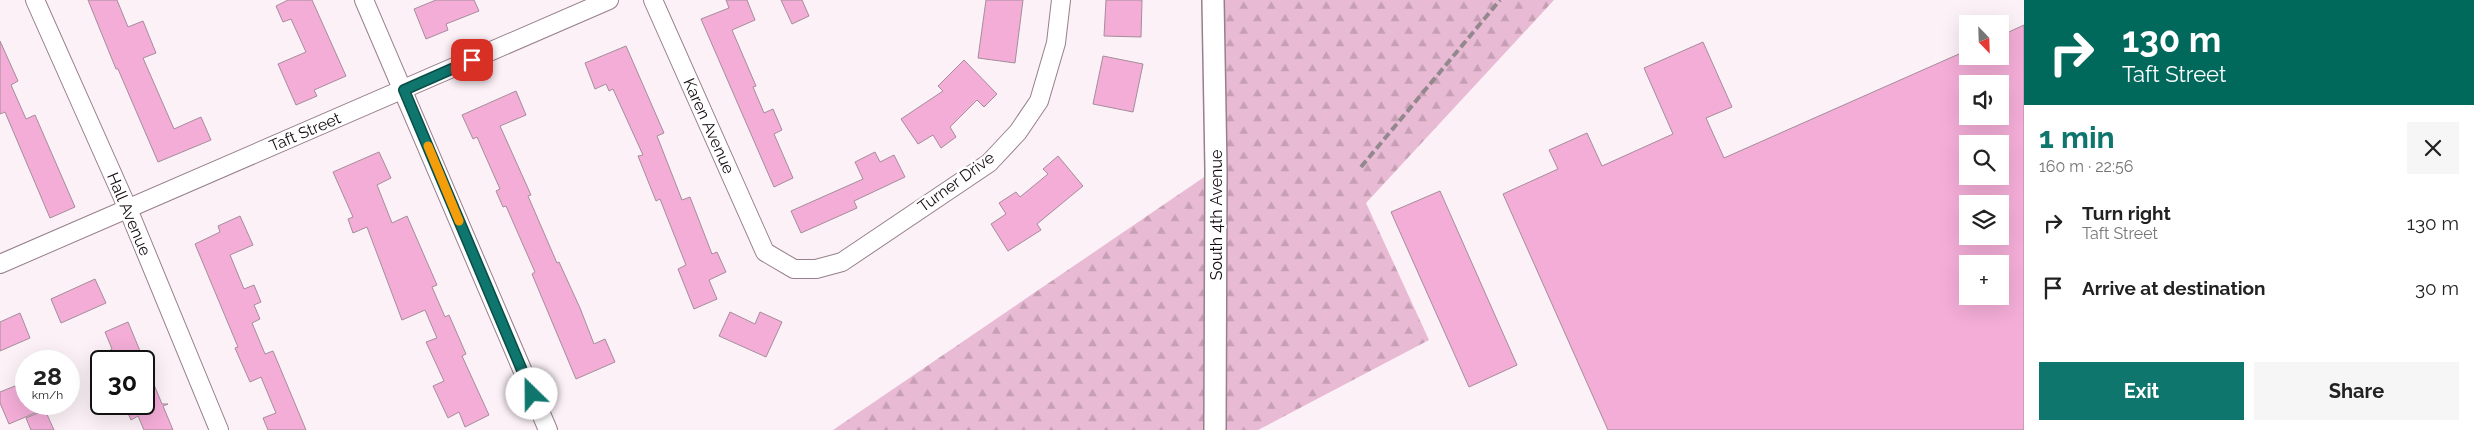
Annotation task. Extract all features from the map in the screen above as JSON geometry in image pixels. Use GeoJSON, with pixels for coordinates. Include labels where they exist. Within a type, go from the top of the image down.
{"type":"FeatureCollection","features":[{"type":"Feature","properties":{"kind":"street","name":"Hall Avenue"},"geometry":{"type":"LineString","coordinates":[[34,0],[128,208],[219,430]]}},
{"type":"Feature","properties":{"kind":"street"},"geometry":{"type":"LineString","coordinates":[[364,0],[548,430]]}},
{"type":"Feature","properties":{"kind":"street","name":"Taft Street"},"geometry":{"type":"LineString","coordinates":[[0,264],[609,0]]}},
{"type":"Feature","properties":{"kind":"street","name":"Karen Avenue"},"geometry":{"type":"LineString","coordinates":[[653,0],[765,252]]}},
{"type":"Feature","properties":{"kind":"street","name":"Turner Drive"},"geometry":{"type":"LineString","coordinates":[[765,252],[794,269],[816,269],[842,262],[989,162],[1018,132],[1039,101],[1056,43],[1061,0]]}},
{"type":"Feature","properties":{"kind":"street","name":"South 4th Avenue"},"geometry":{"type":"LineString","coordinates":[[1213,0],[1216,169],[1215,430]]}},
{"type":"Feature","properties":{"kind":"green space"},"geometry":{"type":"Polygon","coordinates":[[[1213,0],[1554,0],[1366,203],[1429,340],[1258,430],[833,430],[1216,169],[1213,0]]]}},
{"type":"Feature","properties":{"kind":"building"},"geometry":{"type":"Polygon","coordinates":[[[88,0],[117,0],[128,27],[143,21],[156,53],[143,58],[174,129],[201,117],[211,140],[158,162],[118,69],[116,69],[88,0]]]}},
{"type":"Feature","properties":{"kind":"building"},"geometry":{"type":"Polygon","coordinates":[[[288,0],[312,0],[346,76],[314,90],[317,96],[296,105],[278,64],[306,52],[291,19],[283,22],[276,6],[288,0]]]}},
{"type":"Feature","properties":{"kind":"building"},"geometry":{"type":"Polygon","coordinates":[[[436,0],[474,0],[479,11],[446,24],[448,30],[426,39],[414,9],[436,0]]]}},
{"type":"Feature","properties":{"kind":"building"},"geometry":{"type":"Polygon","coordinates":[[[726,0],[747,0],[755,20],[732,30],[756,86],[753,87],[764,113],[773,109],[782,130],[774,134],[793,178],[774,187],[701,19],[729,8],[726,0]]]}},
{"type":"Feature","properties":{"kind":"building"},"geometry":{"type":"Polygon","coordinates":[[[781,0],[802,0],[809,16],[792,24],[781,0]]]}},
{"type":"Feature","properties":{"kind":"building"},"geometry":{"type":"Polygon","coordinates":[[[986,0],[1023,0],[1015,63],[978,58],[986,0]]]}},
{"type":"Feature","properties":{"kind":"building"},"geometry":{"type":"Polygon","coordinates":[[[1106,0],[1142,0],[1141,37],[1104,36],[1106,0]]]}},
{"type":"Feature","properties":{"kind":"building"},"geometry":{"type":"Polygon","coordinates":[[[2024,25],[2024,430],[1608,430],[1503,194],[1558,169],[1549,150],[1587,133],[1602,166],[1673,134],[1644,68],[1703,42],[1732,107],[1706,118],[1724,158],[1959,54],[1959,65],[2009,65],[2009,32],[2024,25]]]}},
{"type":"Feature","properties":{"kind":"building"},"geometry":{"type":"Polygon","coordinates":[[[0,41],[18,81],[11,85],[26,119],[35,115],[75,207],[50,218],[5,112],[0,114],[0,41]]]}},
{"type":"Feature","properties":{"kind":"building"},"geometry":{"type":"Polygon","coordinates":[[[626,46],[664,133],[657,136],[682,200],[690,197],[712,254],[717,252],[726,272],[709,280],[717,299],[694,309],[678,269],[686,265],[660,199],[656,201],[638,156],[643,155],[613,89],[609,91],[606,84],[595,89],[585,63],[626,46]]]}},
{"type":"Feature","properties":{"kind":"building"},"geometry":{"type":"Polygon","coordinates":[[[1103,56],[1143,64],[1133,112],[1093,104],[1103,56]]]}},
{"type":"Feature","properties":{"kind":"building"},"geometry":{"type":"Polygon","coordinates":[[[964,60],[997,94],[984,107],[977,100],[950,127],[956,137],[941,148],[933,135],[918,144],[901,119],[943,91],[938,86],[964,60]]]}},
{"type":"Feature","properties":{"kind":"building"},"geometry":{"type":"Polygon","coordinates":[[[516,91],[526,115],[500,126],[531,195],[528,196],[557,263],[559,262],[580,308],[594,344],[605,339],[615,362],[576,379],[532,274],[535,272],[506,206],[503,207],[496,191],[500,189],[477,137],[473,139],[462,115],[516,91]]]}},
{"type":"Feature","properties":{"kind":"building"},"geometry":{"type":"Polygon","coordinates":[[[379,152],[391,178],[377,185],[392,223],[407,216],[437,285],[432,287],[445,317],[449,315],[466,354],[462,356],[489,415],[465,427],[459,412],[448,418],[433,386],[444,381],[426,342],[437,338],[425,310],[402,320],[367,227],[353,233],[348,219],[353,217],[333,172],[379,152]]]}},
{"type":"Feature","properties":{"kind":"building"},"geometry":{"type":"Polygon","coordinates":[[[875,152],[880,162],[894,155],[905,177],[854,201],[857,208],[801,233],[791,211],[863,179],[855,162],[875,152]]]}},
{"type":"Feature","properties":{"kind":"building"},"geometry":{"type":"Polygon","coordinates":[[[1058,156],[1083,186],[1037,224],[1041,230],[1008,251],[991,224],[1006,214],[999,203],[1016,192],[1020,197],[1048,174],[1043,169],[1058,156]]]}},
{"type":"Feature","properties":{"kind":"building"},"geometry":{"type":"Polygon","coordinates":[[[1440,191],[1517,365],[1469,387],[1391,212],[1440,191]]]}},
{"type":"Feature","properties":{"kind":"building"},"geometry":{"type":"Polygon","coordinates":[[[240,216],[253,245],[230,255],[244,289],[254,285],[261,302],[254,305],[260,319],[252,323],[265,354],[273,351],[306,430],[268,430],[263,418],[276,413],[261,377],[250,382],[235,348],[238,347],[195,244],[220,232],[218,226],[240,216]]]}},
{"type":"Feature","properties":{"kind":"building"},"geometry":{"type":"Polygon","coordinates":[[[95,279],[106,303],[61,323],[51,299],[95,279]]]}},
{"type":"Feature","properties":{"kind":"building"},"geometry":{"type":"Polygon","coordinates":[[[730,312],[755,324],[760,312],[782,322],[766,357],[719,336],[730,312]]]}},
{"type":"Feature","properties":{"kind":"building"},"geometry":{"type":"Polygon","coordinates":[[[20,313],[30,338],[0,351],[0,322],[20,313]]]}},
{"type":"Feature","properties":{"kind":"building"},"geometry":{"type":"Polygon","coordinates":[[[128,322],[140,350],[110,350],[112,349],[105,332],[128,322]]]}},
{"type":"Feature","properties":{"kind":"building"},"geometry":{"type":"Polygon","coordinates":[[[15,386],[15,415],[30,415],[9,424],[0,403],[0,392],[15,386]]]}},
{"type":"Feature","properties":{"kind":"building"},"geometry":{"type":"Polygon","coordinates":[[[155,387],[162,404],[168,404],[163,406],[173,430],[144,430],[138,416],[131,420],[129,415],[155,415],[155,387]]]}},
{"type":"Feature","properties":{"kind":"building"},"geometry":{"type":"Polygon","coordinates":[[[33,415],[47,415],[54,430],[31,430],[26,418],[33,415]]]}},
{"type":"Feature","properties":{"kind":"railway"},"geometry":{"type":"LineString","coordinates":[[1361,167],[1500,0]]}},
{"type":"Feature","properties":{"kind":"slow traffic"},"geometry":{"type":"LineString","coordinates":[[428,146],[459,221]]}},
{"type":"Feature","properties":{"kind":"route"},"geometry":{"type":"LineString","coordinates":[[472,60],[404,90],[532,394]]}}]}
